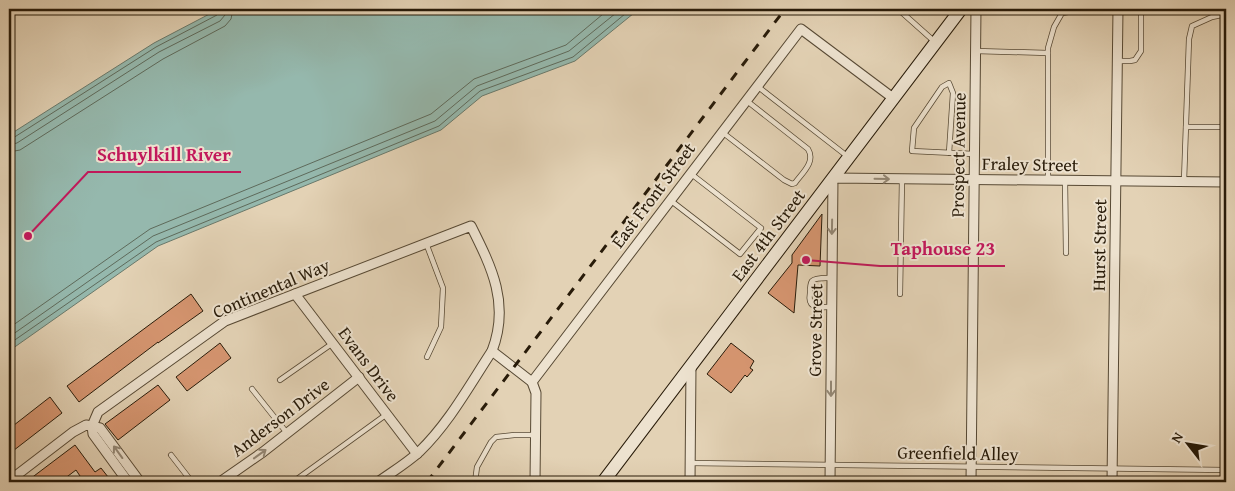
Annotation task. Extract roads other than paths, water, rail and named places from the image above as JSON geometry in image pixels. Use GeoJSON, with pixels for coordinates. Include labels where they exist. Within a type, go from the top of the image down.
{"type":"FeatureCollection","features":[{"type":"Feature","properties":{"kind":"main road","name":"East 4th Street"},"geometry":{"type":"LineString","coordinates":[[603,482],[961,9]]}},
{"type":"Feature","properties":{"kind":"street","name":"Prospect Avenue"},"geometry":{"type":"LineString","coordinates":[[971,482],[976,9]]}},
{"type":"Feature","properties":{"kind":"street","name":"Hurst Street"},"geometry":{"type":"LineString","coordinates":[[1112,482],[1118,9]]}},
{"type":"Feature","properties":{"kind":"street","name":"East Front Street"},"geometry":{"type":"LineString","coordinates":[[532,382],[801,28],[893,98]]}},
{"type":"Feature","properties":{"kind":"street","name":"Fraley Street"},"geometry":{"type":"LineString","coordinates":[[833,178],[1226,182]]}},
{"type":"Feature","properties":{"kind":"street","name":"Grove Street"},"geometry":{"type":"LineString","coordinates":[[830,482],[833,178]]}},
{"type":"Feature","properties":{"kind":"street","name":"Continental Way"},"geometry":{"type":"LineString","coordinates":[[92,426],[98,412],[225,321],[471,226],[486,258],[499,298],[497,339],[492,351]]}},
{"type":"Feature","properties":{"kind":"street","name":"Evans Drive"},"geometry":{"type":"LineString","coordinates":[[296,294],[417,454]]}},
{"type":"Feature","properties":{"kind":"street"},"geometry":{"type":"LineString","coordinates":[[378,482],[417,454],[433,437],[492,351],[532,382],[536,393],[535,482]]}},
{"type":"Feature","properties":{"kind":"street"},"geometry":{"type":"LineString","coordinates":[[690,482],[691,365]]}},
{"type":"Feature","properties":{"kind":"street","name":"Anderson Drive"},"geometry":{"type":"LineString","coordinates":[[220,482],[263,452],[359,377]]}},
{"type":"Feature","properties":{"kind":"street"},"geometry":{"type":"LineString","coordinates":[[9,481],[86,425],[100,428],[140,482]]}},
{"type":"Feature","properties":{"kind":"street"},"geometry":{"type":"LineString","coordinates":[[92,426],[93,434],[128,482]]}},
{"type":"Feature","properties":{"kind":"lane"},"geometry":{"type":"LineString","coordinates":[[898,9],[936,42]]}},
{"type":"Feature","properties":{"kind":"lane"},"geometry":{"type":"LineString","coordinates":[[1048,180],[1048,54],[1054,27],[1062,13],[1086,9]]}},
{"type":"Feature","properties":{"kind":"lane"},"geometry":{"type":"LineString","coordinates":[[1117,61],[1130,62],[1135,60],[1141,52],[1141,9]]}},
{"type":"Feature","properties":{"kind":"lane"},"geometry":{"type":"LineString","coordinates":[[1184,182],[1189,39],[1192,26],[1212,17],[1226,14]]}},
{"type":"Feature","properties":{"kind":"lane"},"geometry":{"type":"LineString","coordinates":[[976,51],[1048,54]]}},
{"type":"Feature","properties":{"kind":"lane"},"geometry":{"type":"LineString","coordinates":[[949,153],[952,93],[950,83],[942,87],[914,128],[912,151],[949,153],[974,154]]}},
{"type":"Feature","properties":{"kind":"lane"},"geometry":{"type":"LineString","coordinates":[[757,86],[849,157]]}},
{"type":"Feature","properties":{"kind":"lane"},"geometry":{"type":"LineString","coordinates":[[722,132],[788,183],[792,184],[795,182],[810,163],[811,154],[808,149],[746,100]]}},
{"type":"Feature","properties":{"kind":"lane"},"geometry":{"type":"LineString","coordinates":[[1186,127],[1226,127]]}},
{"type":"Feature","properties":{"kind":"lane"},"geometry":{"type":"LineString","coordinates":[[670,200],[740,254],[761,228],[690,174]]}},
{"type":"Feature","properties":{"kind":"lane"},"geometry":{"type":"LineString","coordinates":[[900,294],[902,179]]}},
{"type":"Feature","properties":{"kind":"lane"},"geometry":{"type":"LineString","coordinates":[[1065,180],[1066,253]]}},
{"type":"Feature","properties":{"kind":"lane"},"geometry":{"type":"LineString","coordinates":[[426,244],[443,288],[441,327],[427,358]]}},
{"type":"Feature","properties":{"kind":"lane"},"geometry":{"type":"LineString","coordinates":[[832,278],[813,280],[809,300],[815,306],[832,307]]}},
{"type":"Feature","properties":{"kind":"lane"},"geometry":{"type":"LineString","coordinates":[[280,380],[333,343]]}},
{"type":"Feature","properties":{"kind":"lane"},"geometry":{"type":"LineString","coordinates":[[252,389],[287,433]]}},
{"type":"Feature","properties":{"kind":"lane"},"geometry":{"type":"LineString","coordinates":[[293,482],[387,414]]}},
{"type":"Feature","properties":{"kind":"lane"},"geometry":{"type":"LineString","coordinates":[[475,482],[477,467],[491,442],[496,437],[536,435]]}},
{"type":"Feature","properties":{"kind":"lane"},"geometry":{"type":"LineString","coordinates":[[171,455],[192,482]]}},
{"type":"Feature","properties":{"kind":"lane","name":"Greenfield Alley"},"geometry":{"type":"LineString","coordinates":[[690,463],[1226,470]]}},
{"type":"Feature","properties":{"kind":"water"},"geometry":{"type":"Polygon","coordinates":[[[219,9],[639,9],[575,61],[482,96],[441,130],[158,246],[9,351],[9,135],[154,43],[219,9]]]}},
{"type":"Feature","properties":{"kind":"railway"},"geometry":{"type":"LineString","coordinates":[[427,482],[785,9]]}},
{"type":"Feature","properties":{"kind":"place","name":"Schuylkill River"},"geometry":{"type":"Point","coordinates":[28,236]}},
{"type":"Feature","properties":{"kind":"place","name":"Taphouse 23"},"geometry":{"type":"Point","coordinates":[806,260]}}]}
